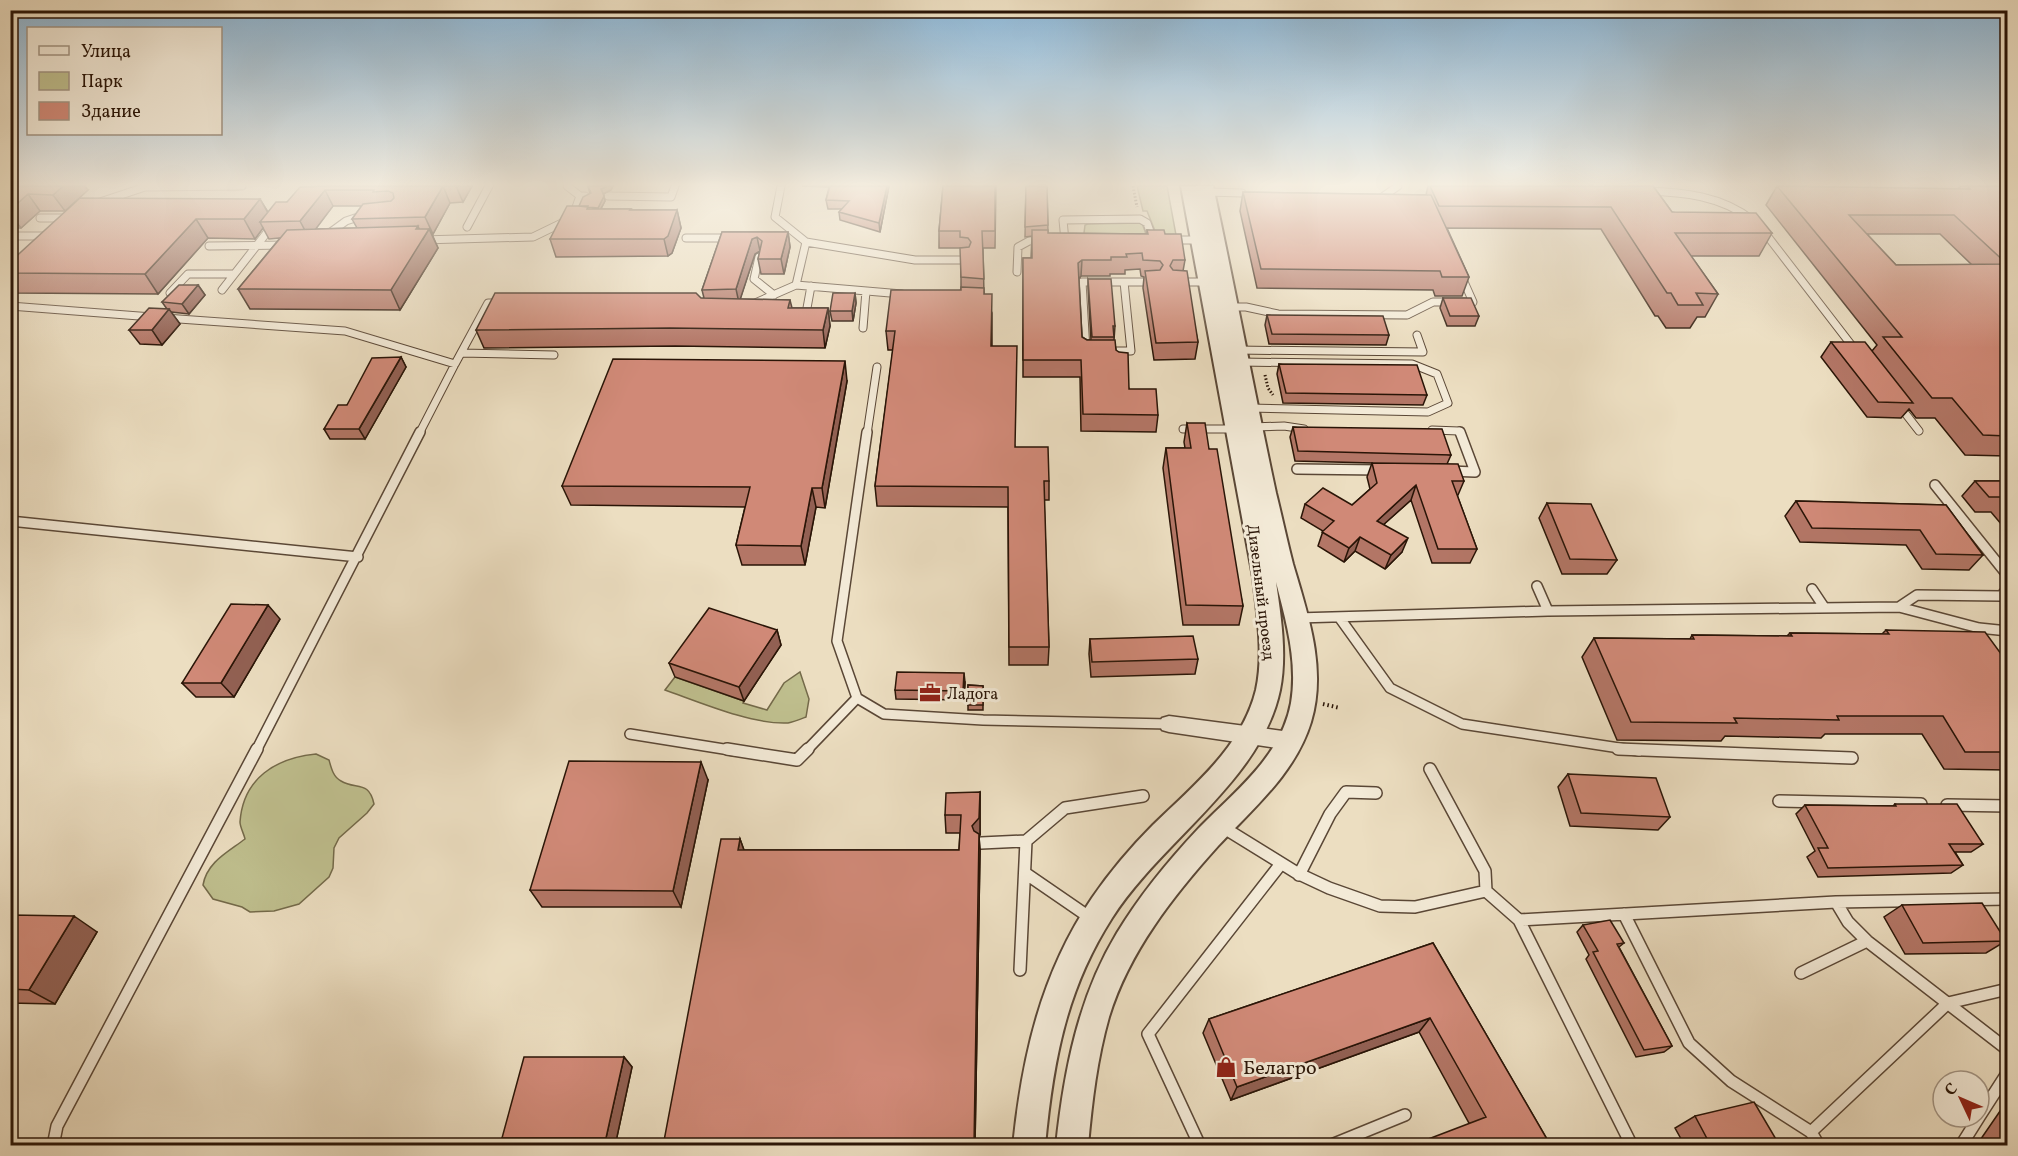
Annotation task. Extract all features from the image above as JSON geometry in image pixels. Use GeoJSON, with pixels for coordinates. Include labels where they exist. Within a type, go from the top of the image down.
{"type":"FeatureCollection","features":[{"type":"Feature","properties":{"kind":"street","name":"Дизельный проезд"},"geometry":{"type":"LineString","coordinates":[[1072,1146],[1077,1084],[1083,1052],[1109,975],[1134,930],[1163,890],[1267,774],[1290,741],[1298,724],[1305,688],[1304,652],[1298,618],[1206,282],[1200,240]]}},
{"type":"Feature","properties":{"kind":"street","name":"Дизельный проезд"},"geometry":{"type":"LineString","coordinates":[[1029,1146],[1034,1087],[1047,1024],[1068,965],[1094,920],[1140,859],[1212,784],[1252,734],[1268,694],[1272,661],[1237,356],[1212,240]]}},
{"type":"Feature","properties":{"kind":"street"},"geometry":{"type":"LineString","coordinates":[[1169,724],[1290,741]]}},
{"type":"Feature","properties":{"kind":"lane"},"geometry":{"type":"LineString","coordinates":[[43,243],[46,240]]}},
{"type":"Feature","properties":{"kind":"lane"},"geometry":{"type":"LineString","coordinates":[[222,290],[261,240]]}},
{"type":"Feature","properties":{"kind":"lane"},"geometry":{"type":"LineString","coordinates":[[323,240],[320,244],[332,243]]}},
{"type":"Feature","properties":{"kind":"lane"},"geometry":{"type":"LineString","coordinates":[[415,241],[446,240]]}},
{"type":"Feature","properties":{"kind":"lane"},"geometry":{"type":"LineString","coordinates":[[804,240],[915,260],[966,260]]}},
{"type":"Feature","properties":{"kind":"lane"},"geometry":{"type":"LineString","coordinates":[[1017,272],[1017,251],[1022,244],[1038,240],[1076,240]]}},
{"type":"Feature","properties":{"kind":"lane"},"geometry":{"type":"LineString","coordinates":[[1142,240],[1200,240]]}},
{"type":"Feature","properties":{"kind":"lane"},"geometry":{"type":"LineString","coordinates":[[1770,240],[1862,358]]}},
{"type":"Feature","properties":{"kind":"lane"},"geometry":{"type":"LineString","coordinates":[[796,285],[806,242]]}},
{"type":"Feature","properties":{"kind":"lane"},"geometry":{"type":"LineString","coordinates":[[210,246],[291,245]]}},
{"type":"Feature","properties":{"kind":"lane"},"geometry":{"type":"LineString","coordinates":[[759,257],[754,279],[774,295]]}},
{"type":"Feature","properties":{"kind":"lane"},"geometry":{"type":"LineString","coordinates":[[1227,307],[1246,307],[1278,314],[1407,315],[1433,302],[1473,302],[1459,271]]}},
{"type":"Feature","properties":{"kind":"lane"},"geometry":{"type":"LineString","coordinates":[[170,293],[188,274],[234,274]]}},
{"type":"Feature","properties":{"kind":"lane"},"geometry":{"type":"LineString","coordinates":[[1124,282],[1131,351],[1086,351],[1082,282],[1124,282],[1155,282]]}},
{"type":"Feature","properties":{"kind":"lane"},"geometry":{"type":"LineString","coordinates":[[1173,282],[1206,282]]}},
{"type":"Feature","properties":{"kind":"lane"},"geometry":{"type":"LineString","coordinates":[[752,305],[796,285],[913,296]]}},
{"type":"Feature","properties":{"kind":"lane"},"geometry":{"type":"LineString","coordinates":[[805,319],[811,286]]}},
{"type":"Feature","properties":{"kind":"lane"},"geometry":{"type":"LineString","coordinates":[[863,328],[866,291]]}},
{"type":"Feature","properties":{"kind":"lane"},"geometry":{"type":"LineString","coordinates":[[53,1146],[57,1126],[358,557],[488,303],[511,303]]}},
{"type":"Feature","properties":{"kind":"lane"},"geometry":{"type":"LineString","coordinates":[[10,306],[345,331],[455,364]]}},
{"type":"Feature","properties":{"kind":"lane"},"geometry":{"type":"LineString","coordinates":[[1237,356],[1423,352],[1417,335]]}},
{"type":"Feature","properties":{"kind":"lane"},"geometry":{"type":"LineString","coordinates":[[461,353],[554,355]]}},
{"type":"Feature","properties":{"kind":"lane"},"geometry":{"type":"LineString","coordinates":[[1237,356],[1262,362],[1412,364],[1437,374],[1448,403],[1428,412],[1281,409],[1245,422]]}},
{"type":"Feature","properties":{"kind":"lane"},"geometry":{"type":"LineString","coordinates":[[877,367],[837,641],[857,698],[884,714],[983,720],[1169,724]]}},
{"type":"Feature","properties":{"kind":"lane"},"geometry":{"type":"LineString","coordinates":[[1890,394],[1919,431]]}},
{"type":"Feature","properties":{"kind":"lane"},"geometry":{"type":"LineString","coordinates":[[1183,429],[1245,422],[1317,429]]}},
{"type":"Feature","properties":{"kind":"lane"},"geometry":{"type":"LineString","coordinates":[[1424,430],[1459,431],[1475,472],[1439,471]]}},
{"type":"Feature","properties":{"kind":"lane"},"geometry":{"type":"LineString","coordinates":[[1297,469],[1392,471]]}},
{"type":"Feature","properties":{"kind":"lane"},"geometry":{"type":"LineString","coordinates":[[1935,485],[2007,576]]}},
{"type":"Feature","properties":{"kind":"lane"},"geometry":{"type":"LineString","coordinates":[[10,521],[358,557]]}},
{"type":"Feature","properties":{"kind":"lane"},"geometry":{"type":"LineString","coordinates":[[1537,586],[1548,611]]}},
{"type":"Feature","properties":{"kind":"lane"},"geometry":{"type":"LineString","coordinates":[[1899,607],[1917,595],[2001,596],[2007,588]]}},
{"type":"Feature","properties":{"kind":"lane"},"geometry":{"type":"LineString","coordinates":[[1812,589],[1824,607]]}},
{"type":"Feature","properties":{"kind":"lane"},"geometry":{"type":"LineString","coordinates":[[1298,618],[1548,611],[1899,607],[1979,628],[2007,631]]}},
{"type":"Feature","properties":{"kind":"lane"},"geometry":{"type":"LineString","coordinates":[[1339,617],[1390,688],[1462,724],[1624,750],[1852,758]]}},
{"type":"Feature","properties":{"kind":"lane"},"geometry":{"type":"LineString","coordinates":[[1979,628],[1990,643]]}},
{"type":"Feature","properties":{"kind":"lane"},"geometry":{"type":"LineString","coordinates":[[630,734],[797,760],[857,698]]}},
{"type":"Feature","properties":{"kind":"lane"},"geometry":{"type":"LineString","coordinates":[[1430,770],[1485,871],[1486,891],[1519,920],[1632,1146]]}},
{"type":"Feature","properties":{"kind":"lane"},"geometry":{"type":"LineString","coordinates":[[1299,875],[1330,814],[1346,792],[1376,793]]}},
{"type":"Feature","properties":{"kind":"lane"},"geometry":{"type":"LineString","coordinates":[[981,843],[1026,841],[1065,808],[1143,796]]}},
{"type":"Feature","properties":{"kind":"lane"},"geometry":{"type":"LineString","coordinates":[[1779,801],[2007,806]]}},
{"type":"Feature","properties":{"kind":"lane"},"geometry":{"type":"LineString","coordinates":[[1220,825],[1299,875],[1359,900],[1389,908],[1415,907],[1486,891]]}},
{"type":"Feature","properties":{"kind":"lane"},"geometry":{"type":"LineString","coordinates":[[1020,970],[1026,841]]}},
{"type":"Feature","properties":{"kind":"lane"},"geometry":{"type":"LineString","coordinates":[[1200,1146],[1148,1034],[1280,865]]}},
{"type":"Feature","properties":{"kind":"lane"},"geometry":{"type":"LineString","coordinates":[[1025,873],[1094,920]]}},
{"type":"Feature","properties":{"kind":"lane"},"geometry":{"type":"LineString","coordinates":[[1519,920],[1836,902],[2007,899]]}},
{"type":"Feature","properties":{"kind":"lane"},"geometry":{"type":"LineString","coordinates":[[1836,902],[1848,922],[1867,941],[2007,1050]]}},
{"type":"Feature","properties":{"kind":"lane"},"geometry":{"type":"LineString","coordinates":[[1624,914],[1689,1043],[1702,1059],[1728,1080],[1811,1132],[1819,1146]]}},
{"type":"Feature","properties":{"kind":"lane"},"geometry":{"type":"LineString","coordinates":[[1801,973],[1867,941]]}},
{"type":"Feature","properties":{"kind":"lane"},"geometry":{"type":"LineString","coordinates":[[1811,1132],[1947,1003],[2007,989]]}},
{"type":"Feature","properties":{"kind":"lane"},"geometry":{"type":"LineString","coordinates":[[1991,1098],[2007,1072]]}},
{"type":"Feature","properties":{"kind":"lane"},"geometry":{"type":"LineString","coordinates":[[1329,1146],[1405,1115]]}},
{"type":"Feature","properties":{"kind":"lane"},"geometry":{"type":"LineString","coordinates":[[1962,1144],[1971,1129]]}},
{"type":"Feature","properties":{"kind":"path"},"geometry":{"type":"LineString","coordinates":[[1262,362],[1268,388],[1280,403],[1281,409]]}},
{"type":"Feature","properties":{"kind":"path"},"geometry":{"type":"LineString","coordinates":[[1319,703],[1340,708]]}},
{"type":"Feature","properties":{"kind":"green space"},"geometry":{"type":"Polygon","coordinates":[[[800,672],[809,699],[806,717],[788,723],[774,723],[743,717],[665,690],[675,677],[767,710],[784,683],[800,672]]]}},
{"type":"Feature","properties":{"kind":"green space"},"geometry":{"type":"Polygon","coordinates":[[[316,754],[329,760],[338,779],[369,792],[374,804],[339,838],[334,848],[333,868],[329,877],[299,904],[274,911],[250,912],[242,907],[213,899],[203,885],[205,877],[219,858],[245,839],[240,822],[242,807],[255,782],[264,773],[288,760],[316,754]]]}},
{"type":"Feature","properties":{"kind":"building"},"geometry":{"type":"Polygon","coordinates":[[[34,240],[177,240],[145,274],[10,273],[10,262],[34,240]]]}},
{"type":"Feature","properties":{"kind":"building"},"geometry":{"type":"Polygon","coordinates":[[[279,240],[422,240],[391,290],[238,289],[279,240]]]}},
{"type":"Feature","properties":{"kind":"building"},"geometry":{"type":"Polygon","coordinates":[[[719,240],[752,240],[736,289],[702,290],[719,240]]]}},
{"type":"Feature","properties":{"kind":"building"},"geometry":{"type":"Polygon","coordinates":[[[786,240],[781,259],[758,259],[762,241],[786,240]]]}},
{"type":"Feature","properties":{"kind":"building"},"geometry":{"type":"Polygon","coordinates":[[[969,240],[982,240],[984,279],[961,277],[960,248],[969,247],[969,240]]]}},
{"type":"Feature","properties":{"kind":"building"},"geometry":{"type":"Polygon","coordinates":[[[1032,240],[1182,240],[1185,260],[1173,260],[1170,266],[1173,270],[1187,271],[1198,342],[1156,343],[1145,271],[1160,270],[1163,265],[1160,261],[1143,260],[1142,253],[1126,254],[1127,257],[1111,257],[1111,260],[1082,260],[1078,263],[1082,337],[1087,340],[1115,340],[1116,350],[1128,353],[1129,389],[1156,389],[1158,415],[1083,414],[1081,360],[1023,360],[1023,258],[1032,258],[1032,240]]]}},
{"type":"Feature","properties":{"kind":"building"},"geometry":{"type":"Polygon","coordinates":[[[1254,240],[1452,240],[1469,277],[1442,277],[1440,271],[1261,269],[1254,240]]]}},
{"type":"Feature","properties":{"kind":"building"},"geometry":{"type":"Polygon","coordinates":[[[1632,240],[1680,240],[1718,294],[1696,293],[1703,305],[1678,305],[1671,293],[1667,293],[1632,240]]]}},
{"type":"Feature","properties":{"kind":"building"},"geometry":{"type":"Polygon","coordinates":[[[1822,240],[1872,240],[1896,265],[2007,264],[2007,436],[1983,435],[1952,398],[1932,398],[1883,337],[1902,337],[1822,240]]]}},
{"type":"Feature","properties":{"kind":"building"},"geometry":{"type":"Polygon","coordinates":[[[1981,240],[2007,240],[2007,264],[1981,240]]]}},
{"type":"Feature","properties":{"kind":"building"},"geometry":{"type":"Polygon","coordinates":[[[1088,279],[1111,279],[1114,337],[1092,337],[1088,279]]]}},
{"type":"Feature","properties":{"kind":"building"},"geometry":{"type":"Polygon","coordinates":[[[179,285],[198,285],[182,304],[162,302],[179,285]]]}},
{"type":"Feature","properties":{"kind":"building"},"geometry":{"type":"Polygon","coordinates":[[[961,287],[984,288],[984,294],[992,294],[991,346],[1017,346],[1015,447],[1048,447],[1049,481],[1044,481],[1049,647],[1009,647],[1008,487],[875,486],[895,331],[886,331],[891,290],[961,290],[961,287]]]}},
{"type":"Feature","properties":{"kind":"building"},"geometry":{"type":"Polygon","coordinates":[[[495,293],[696,293],[701,298],[790,300],[788,308],[828,308],[823,330],[670,328],[476,330],[495,293]]]}},
{"type":"Feature","properties":{"kind":"building"},"geometry":{"type":"Polygon","coordinates":[[[833,293],[855,293],[852,311],[830,311],[833,293]]]}},
{"type":"Feature","properties":{"kind":"building"},"geometry":{"type":"Polygon","coordinates":[[[1443,298],[1471,298],[1479,316],[1450,316],[1443,298]]]}},
{"type":"Feature","properties":{"kind":"building"},"geometry":{"type":"Polygon","coordinates":[[[149,308],[169,309],[152,330],[129,330],[149,308]]]}},
{"type":"Feature","properties":{"kind":"building"},"geometry":{"type":"Polygon","coordinates":[[[1267,315],[1383,316],[1389,335],[1272,334],[1267,315]]]}},
{"type":"Feature","properties":{"kind":"building"},"geometry":{"type":"Polygon","coordinates":[[[1831,342],[1865,342],[1913,403],[1878,402],[1831,342]]]}},
{"type":"Feature","properties":{"kind":"building"},"geometry":{"type":"Polygon","coordinates":[[[401,357],[359,429],[324,429],[338,405],[347,405],[372,358],[401,357]]]}},
{"type":"Feature","properties":{"kind":"building"},"geometry":{"type":"Polygon","coordinates":[[[613,359],[845,361],[822,488],[812,488],[801,546],[736,545],[750,487],[562,486],[613,359]]]}},
{"type":"Feature","properties":{"kind":"building"},"geometry":{"type":"Polygon","coordinates":[[[1279,364],[1417,365],[1427,395],[1286,393],[1279,364]]]}},
{"type":"Feature","properties":{"kind":"building"},"geometry":{"type":"Polygon","coordinates":[[[1187,423],[1205,423],[1209,449],[1217,449],[1243,606],[1186,605],[1166,448],[1191,448],[1187,423]]]}},
{"type":"Feature","properties":{"kind":"building"},"geometry":{"type":"Polygon","coordinates":[[[1293,427],[1442,429],[1451,455],[1298,451],[1293,427]]]}},
{"type":"Feature","properties":{"kind":"building"},"geometry":{"type":"Polygon","coordinates":[[[1372,463],[1458,464],[1464,481],[1452,481],[1477,549],[1438,549],[1416,485],[1377,521],[1408,538],[1391,555],[1360,537],[1349,548],[1322,532],[1334,521],[1305,504],[1323,488],[1352,505],[1377,483],[1372,463]]]}},
{"type":"Feature","properties":{"kind":"building"},"geometry":{"type":"Polygon","coordinates":[[[1975,481],[2007,481],[2007,499],[2006,497],[1989,497],[1975,481]]]}},
{"type":"Feature","properties":{"kind":"building"},"geometry":{"type":"Polygon","coordinates":[[[1796,501],[1946,505],[1983,555],[1936,554],[1920,530],[1812,528],[1796,501]]]}},
{"type":"Feature","properties":{"kind":"building"},"geometry":{"type":"Polygon","coordinates":[[[1547,503],[1591,504],[1617,560],[1570,559],[1547,503]]]}},
{"type":"Feature","properties":{"kind":"building"},"geometry":{"type":"Polygon","coordinates":[[[231,604],[268,605],[221,683],[182,683],[231,604]]]}},
{"type":"Feature","properties":{"kind":"building"},"geometry":{"type":"Polygon","coordinates":[[[709,608],[777,630],[739,687],[669,663],[709,608]]]}},
{"type":"Feature","properties":{"kind":"building"},"geometry":{"type":"Polygon","coordinates":[[[1886,630],[1985,632],[2007,662],[2007,752],[1965,752],[1943,716],[1837,716],[1839,720],[1734,718],[1737,723],[1631,722],[1594,638],[1694,639],[1692,635],[1889,634],[1886,630]]]}},
{"type":"Feature","properties":{"kind":"building"},"geometry":{"type":"Polygon","coordinates":[[[1193,636],[1198,659],[1092,662],[1090,639],[1193,636]]]}},
{"type":"Feature","properties":{"kind":"building"},"geometry":{"type":"Polygon","coordinates":[[[897,672],[964,673],[963,691],[895,690],[897,672]]]}},
{"type":"Feature","properties":{"kind":"building"},"geometry":{"type":"Polygon","coordinates":[[[968,685],[983,686],[983,705],[968,705],[968,685]]]}},
{"type":"Feature","properties":{"kind":"building"},"geometry":{"type":"Polygon","coordinates":[[[569,761],[701,762],[673,891],[530,890],[569,761]]]}},
{"type":"Feature","properties":{"kind":"building"},"geometry":{"type":"Polygon","coordinates":[[[1568,774],[1656,778],[1670,817],[1581,813],[1568,774]]]}},
{"type":"Feature","properties":{"kind":"building"},"geometry":{"type":"Polygon","coordinates":[[[980,792],[979,818],[972,826],[979,834],[974,1146],[663,1146],[721,839],[740,839],[738,850],[959,850],[961,815],[945,815],[946,793],[980,792]]]}},
{"type":"Feature","properties":{"kind":"building"},"geometry":{"type":"Polygon","coordinates":[[[1895,804],[1957,804],[1983,844],[1949,844],[1963,865],[1828,868],[1818,848],[1828,848],[1805,805],[1896,806],[1895,804]]]}},
{"type":"Feature","properties":{"kind":"building"},"geometry":{"type":"Polygon","coordinates":[[[1982,903],[2006,941],[1923,943],[1902,905],[1982,903]]]}},
{"type":"Feature","properties":{"kind":"building"},"geometry":{"type":"Polygon","coordinates":[[[10,915],[74,916],[29,990],[10,989],[10,915]]]}},
{"type":"Feature","properties":{"kind":"building"},"geometry":{"type":"Polygon","coordinates":[[[1610,920],[1624,943],[1617,944],[1672,1046],[1644,1050],[1593,952],[1598,951],[1583,925],[1610,920]]]}},
{"type":"Feature","properties":{"kind":"building"},"geometry":{"type":"Polygon","coordinates":[[[1433,943],[1551,1146],[1410,1146],[1486,1117],[1430,1018],[1237,1087],[1209,1019],[1433,943]]]}},
{"type":"Feature","properties":{"kind":"building"},"geometry":{"type":"Polygon","coordinates":[[[524,1057],[624,1057],[606,1138],[502,1138],[524,1057]]]}},
{"type":"Feature","properties":{"kind":"building"},"geometry":{"type":"Polygon","coordinates":[[[1754,1102],[1780,1146],[1711,1146],[1695,1116],[1754,1102]]]}},
{"type":"Feature","properties":{"kind":"building"},"geometry":{"type":"Polygon","coordinates":[[[2007,1129],[2007,1146],[1996,1146],[2007,1129]]]}},
{"type":"Feature","properties":{"kind":"place","name":"Ладога"},"geometry":{"type":"Point","coordinates":[930,693]}},
{"type":"Feature","properties":{"kind":"place","name":"Белагро"},"geometry":{"type":"Point","coordinates":[1226,1067]}}]}
